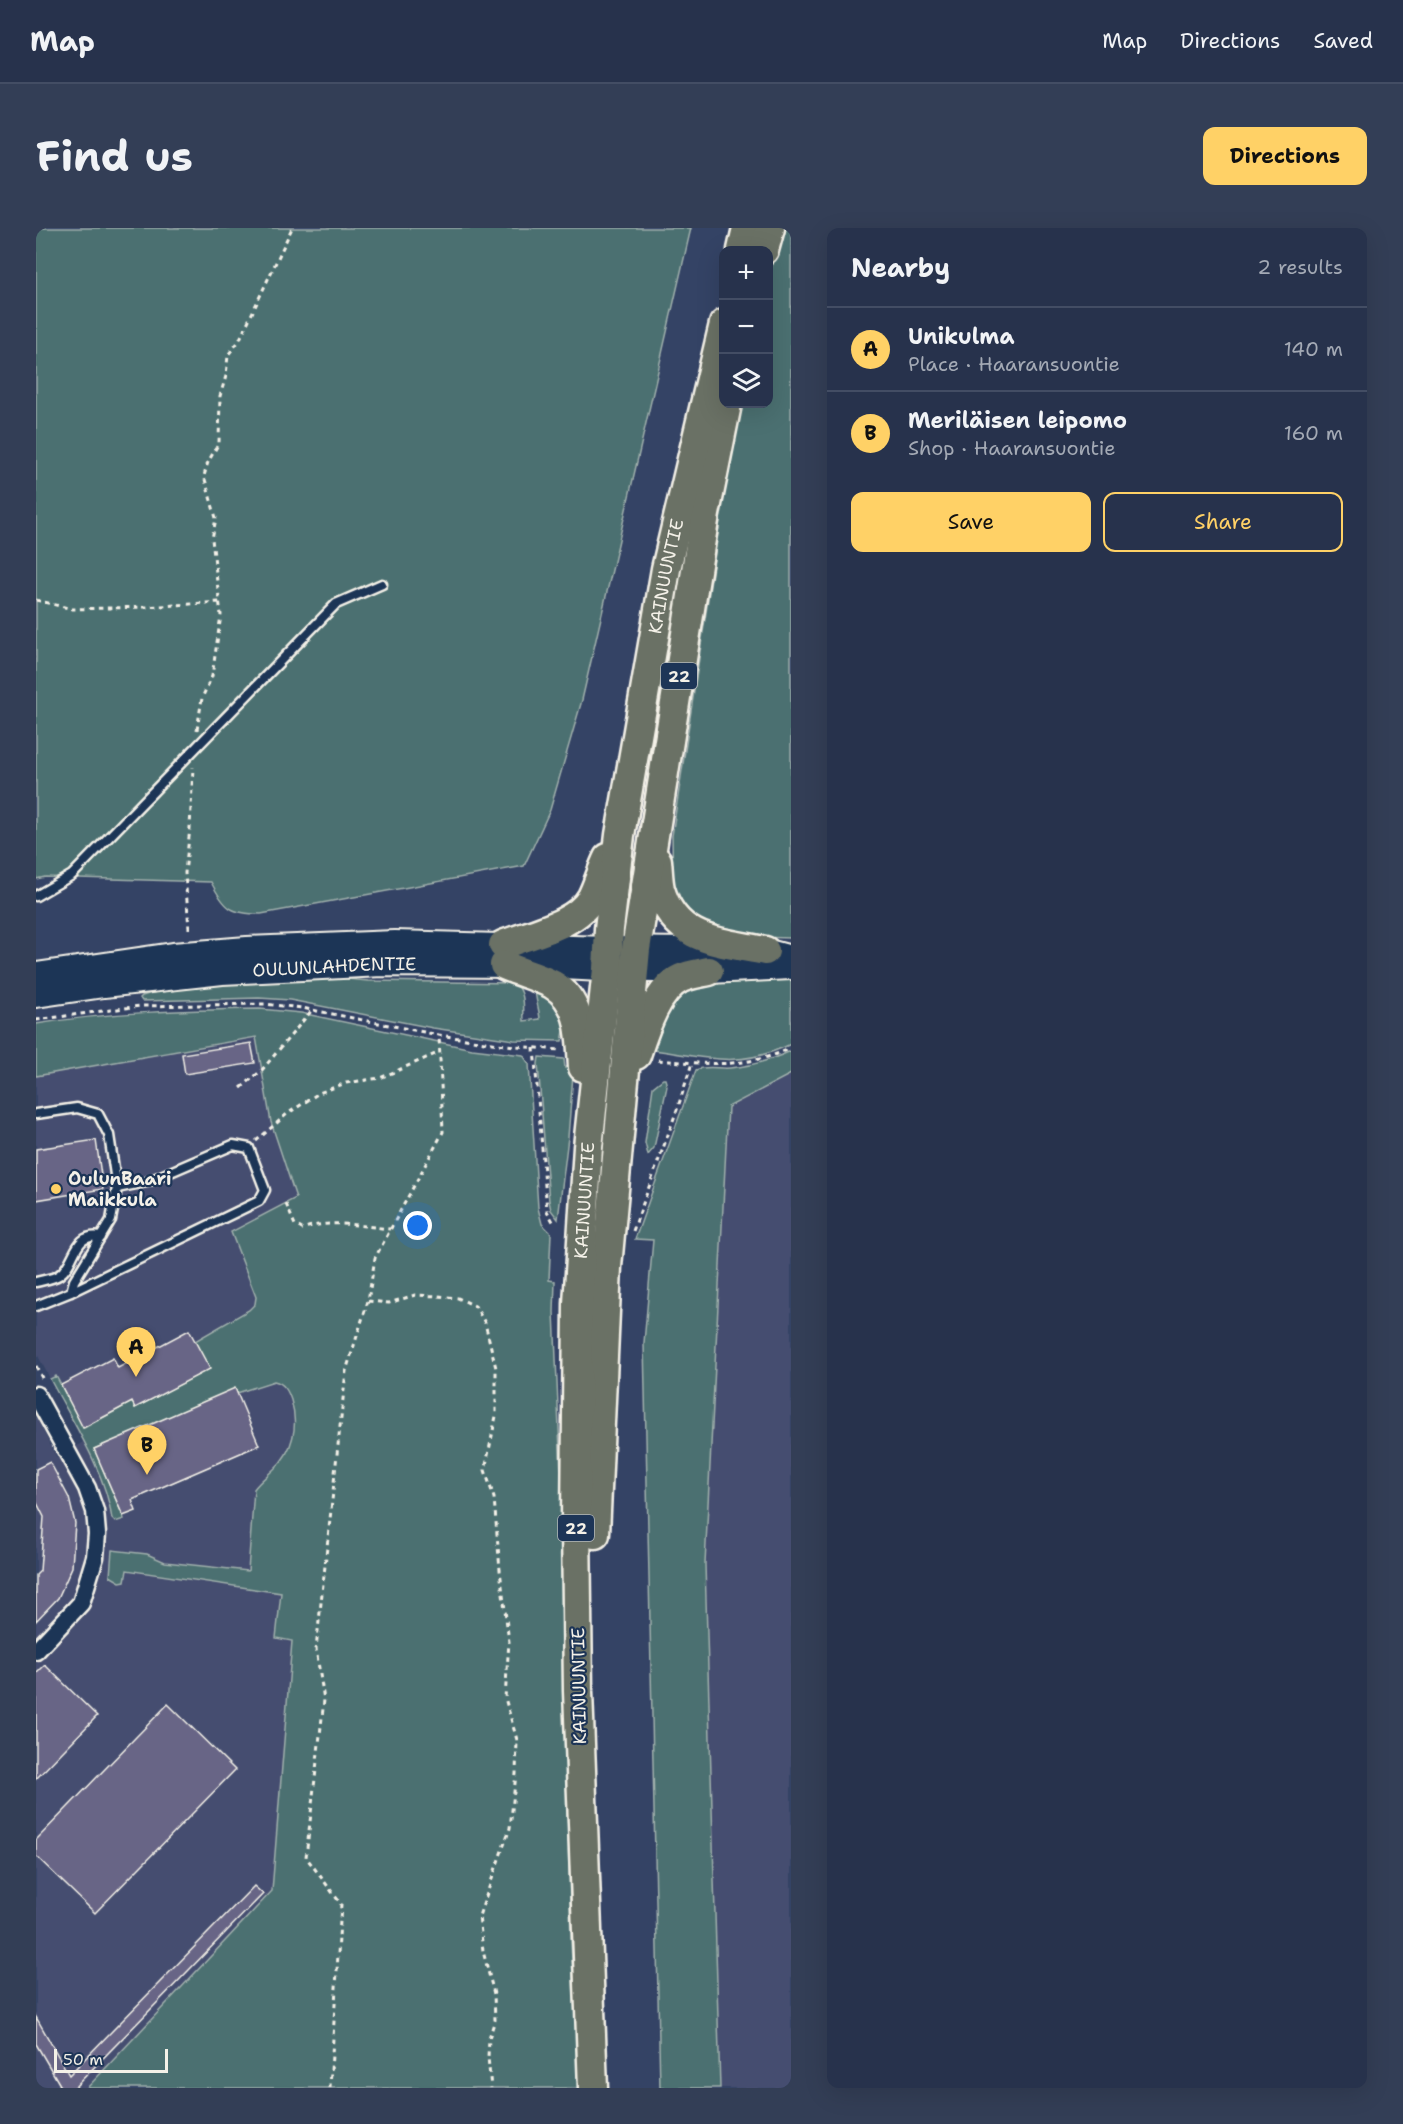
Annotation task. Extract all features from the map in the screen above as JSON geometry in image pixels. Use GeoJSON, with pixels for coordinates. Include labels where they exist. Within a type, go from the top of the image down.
{"type":"FeatureCollection","features":[{"type":"Feature","properties":{"kind":"highway"},"geometry":{"type":"LineString","coordinates":[[743,246],[747,228]]}},
{"type":"Feature","properties":{"kind":"highway"},"geometry":{"type":"LineString","coordinates":[[765,246],[770,228]]}},
{"type":"Feature","properties":{"kind":"highway","name":"KAINUUNTIE"},"geometry":{"type":"LineString","coordinates":[[611,2088],[596,1684],[595,1521],[607,1267],[623,1097],[621,959],[609,929],[620,835],[666,568],[719,341]]}},
{"type":"Feature","properties":{"kind":"highway","name":"KAINUUNTIE"},"geometry":{"type":"LineString","coordinates":[[593,2088],[578,1691],[576,1522],[578,1304],[588,1148],[621,959],[654,831],[705,514],[725,408]]}},
{"type":"Feature","properties":{"kind":"highway"},"geometry":{"type":"LineString","coordinates":[[654,831],[660,889],[678,924],[692,933],[717,942],[778,954]]}},
{"type":"Feature","properties":{"kind":"highway"},"geometry":{"type":"LineString","coordinates":[[503,955],[555,927],[575,914],[591,899],[620,835]]}},
{"type":"Feature","properties":{"kind":"highway"},"geometry":{"type":"LineString","coordinates":[[503,955],[553,984],[573,1006],[581,1029],[588,1148]]}},
{"type":"Feature","properties":{"kind":"highway"},"geometry":{"type":"LineString","coordinates":[[623,1097],[645,1029],[654,1008],[666,990],[681,978],[709,971]]}},
{"type":"Feature","properties":{"kind":"main road","name":"OULUNLAHDENTIE"},"geometry":{"type":"LineString","coordinates":[[36,975],[173,956],[395,943],[503,955],[621,959]]}},
{"type":"Feature","properties":{"kind":"main road"},"geometry":{"type":"LineString","coordinates":[[621,959],[778,954]]}},
{"type":"Feature","properties":{"kind":"main road","name":"OULUNLAHDENTIE"},"geometry":{"type":"LineString","coordinates":[[36,995],[222,972],[503,955]]}},
{"type":"Feature","properties":{"kind":"main road"},"geometry":{"type":"LineString","coordinates":[[621,959],[709,971],[791,967]]}},
{"type":"Feature","properties":{"kind":"street"},"geometry":{"type":"LineString","coordinates":[[36,1395],[87,1488],[95,1511],[97,1534],[95,1557],[81,1603],[36,1651]]}},
{"type":"Feature","properties":{"kind":"lane"},"geometry":{"type":"LineString","coordinates":[[36,896],[72,875],[336,604],[382,584]]}},
{"type":"Feature","properties":{"kind":"lane"},"geometry":{"type":"LineString","coordinates":[[36,1114],[77,1108],[98,1114],[109,1135],[117,1188],[111,1220],[74,1281],[71,1292]]}},
{"type":"Feature","properties":{"kind":"lane"},"geometry":{"type":"LineString","coordinates":[[36,1306],[71,1292],[259,1201],[265,1190],[249,1148],[232,1145],[147,1182],[117,1188]]}},
{"type":"Feature","properties":{"kind":"lane"},"geometry":{"type":"LineString","coordinates":[[36,1282],[59,1275],[66,1268],[82,1240],[91,1235],[101,1237]]}},
{"type":"Feature","properties":{"kind":"path"},"geometry":{"type":"LineString","coordinates":[[189,929],[185,873],[195,747],[202,698],[212,676],[221,615],[212,539],[216,518],[204,476],[208,462],[219,443],[220,396],[226,376],[228,356],[239,341],[292,228]]}},
{"type":"Feature","properties":{"kind":"path"},"geometry":{"type":"LineString","coordinates":[[36,600],[72,609],[220,602]]}},
{"type":"Feature","properties":{"kind":"path"},"geometry":{"type":"LineString","coordinates":[[36,1020],[140,1006],[265,1004],[312,1010],[439,1035],[562,1050]]}},
{"type":"Feature","properties":{"kind":"path"},"geometry":{"type":"LineString","coordinates":[[241,1088],[262,1070],[312,1010]]}},
{"type":"Feature","properties":{"kind":"path"},"geometry":{"type":"LineString","coordinates":[[330,2088],[341,1904],[306,1857],[324,1700],[316,1649],[346,1371],[368,1301],[375,1258],[443,1132],[439,1035]]}},
{"type":"Feature","properties":{"kind":"path"},"geometry":{"type":"LineString","coordinates":[[649,1059],[692,1063],[745,1063],[765,1058],[791,1047]]}},
{"type":"Feature","properties":{"kind":"path"},"geometry":{"type":"LineString","coordinates":[[534,1048],[546,1211],[555,1225]]}},
{"type":"Feature","properties":{"kind":"path"},"geometry":{"type":"LineString","coordinates":[[249,1148],[287,1114],[319,1093],[346,1083],[380,1078],[440,1053]]}},
{"type":"Feature","properties":{"kind":"path"},"geometry":{"type":"LineString","coordinates":[[630,1234],[635,1227],[692,1063]]}},
{"type":"Feature","properties":{"kind":"path"},"geometry":{"type":"LineString","coordinates":[[286,1204],[295,1225],[302,1229],[315,1224],[390,1230]]}},
{"type":"Feature","properties":{"kind":"path"},"geometry":{"type":"LineString","coordinates":[[368,1301],[389,1304],[415,1295],[438,1296],[458,1298],[474,1306],[485,1323],[496,1368],[496,1416],[485,1470],[494,1498],[509,1642],[505,1698],[517,1740],[510,1828],[479,1916],[483,1951],[494,1995],[495,2020],[489,2038],[488,2057],[491,2088]]}},
{"type":"Feature","properties":{"kind":"shaded area"},"geometry":{"type":"Polygon","coordinates":[[[256,1037],[271,1122],[296,1198],[232,1233],[312,1415],[272,1891],[87,2088],[36,2088],[36,1417],[57,1458],[83,1442],[36,1352],[36,1076],[256,1037]]]}},
{"type":"Feature","properties":{"kind":"shaded area"},"geometry":{"type":"Polygon","coordinates":[[[791,1074],[791,2088],[720,2088],[705,1564],[728,1107],[791,1074]]]}},
{"type":"Feature","properties":{"kind":"green space"},"geometry":{"type":"Polygon","coordinates":[[[36,228],[691,228],[582,700],[550,810],[524,866],[261,914],[242,913],[230,908],[220,898],[211,882],[45,877],[36,879],[36,228]]]}},
{"type":"Feature","properties":{"kind":"green space"},"geometry":{"type":"Polygon","coordinates":[[[781,228],[791,228],[791,938],[726,936],[688,918],[673,889],[672,836],[721,514],[730,435],[737,408],[773,408],[773,261],[781,228]]]}},
{"type":"Feature","properties":{"kind":"green space"},"geometry":{"type":"Polygon","coordinates":[[[317,976],[368,981],[515,983],[521,991],[524,1021],[540,1019],[535,988],[555,997],[573,1038],[564,1031],[562,1041],[514,1040],[433,1028],[290,1000],[259,998],[142,1001],[140,998],[168,988],[317,976]]]}},
{"type":"Feature","properties":{"kind":"green space"},"geometry":{"type":"Polygon","coordinates":[[[791,979],[791,1044],[755,1057],[739,1059],[708,1058],[654,1050],[654,1043],[672,996],[698,982],[791,979]]]}},
{"type":"Feature","properties":{"kind":"green space"},"geometry":{"type":"Polygon","coordinates":[[[260,1009],[301,1013],[472,1049],[523,1055],[529,1064],[538,1208],[542,1224],[551,1233],[549,1280],[555,1281],[554,1312],[563,1523],[564,1695],[571,1942],[579,2088],[87,2088],[272,1891],[292,1641],[276,1638],[281,1593],[127,1570],[125,1581],[120,1582],[110,1576],[112,1550],[147,1554],[165,1562],[248,1571],[254,1489],[286,1455],[293,1438],[294,1419],[287,1391],[274,1381],[237,1393],[94,1449],[124,1519],[115,1522],[112,1519],[109,1501],[96,1465],[50,1379],[56,1376],[84,1428],[132,1402],[135,1408],[209,1369],[195,1341],[249,1310],[255,1304],[256,1297],[231,1232],[296,1198],[271,1122],[256,1037],[36,1076],[36,1024],[148,1012],[260,1009]]]}},
{"type":"Feature","properties":{"kind":"green space"},"geometry":{"type":"Polygon","coordinates":[[[791,1051],[791,1074],[728,1107],[705,1564],[720,2088],[660,2088],[644,1343],[653,1240],[635,1239],[696,1070],[746,1066],[791,1051]]]}},
{"type":"Feature","properties":{"kind":"green space"},"geometry":{"type":"Polygon","coordinates":[[[539,1057],[564,1059],[565,1068],[574,1062],[558,1219],[551,1210],[549,1201],[539,1057]]]}},
{"type":"Feature","properties":{"kind":"green space"},"geometry":{"type":"Polygon","coordinates":[[[663,1079],[667,1086],[654,1148],[648,1155],[645,1143],[653,1087],[663,1079]]]}},
{"type":"Feature","properties":{"kind":"building"},"geometry":{"type":"Polygon","coordinates":[[[251,1043],[255,1063],[185,1074],[182,1054],[251,1043]]]}},
{"type":"Feature","properties":{"kind":"building"},"geometry":{"type":"Polygon","coordinates":[[[96,1140],[103,1189],[36,1200],[36,1149],[96,1140]]]}},
{"type":"Feature","properties":{"kind":"building"},"geometry":{"type":"Polygon","coordinates":[[[189,1330],[210,1369],[135,1408],[132,1402],[83,1428],[61,1385],[113,1358],[118,1368],[189,1330]]]}},
{"type":"Feature","properties":{"kind":"building"},"geometry":{"type":"Polygon","coordinates":[[[235,1388],[259,1445],[132,1500],[136,1511],[123,1516],[94,1449],[235,1388]]]}},
{"type":"Feature","properties":{"kind":"building"},"geometry":{"type":"Polygon","coordinates":[[[50,1462],[69,1498],[75,1523],[72,1567],[58,1598],[36,1621],[36,1575],[40,1571],[44,1517],[36,1501],[36,1469],[50,1462]]]}},
{"type":"Feature","properties":{"kind":"building"},"geometry":{"type":"Polygon","coordinates":[[[45,1665],[97,1716],[36,1779],[36,1674],[45,1665]]]}},
{"type":"Feature","properties":{"kind":"building"},"geometry":{"type":"Polygon","coordinates":[[[168,1704],[235,1770],[95,1913],[36,1856],[36,1840],[168,1704]]]}},
{"type":"Feature","properties":{"kind":"building"},"geometry":{"type":"Polygon","coordinates":[[[254,1886],[263,1894],[76,2086],[77,2088],[57,2088],[60,2085],[36,2044],[36,2017],[69,2075],[254,1886]]]}},
{"type":"Feature","properties":{"kind":"place","name":"OulunBaari Maikkula"},"geometry":{"type":"Point","coordinates":[56,1189]}},
{"type":"Feature","properties":{"kind":"place","name":"Unikulma"},"geometry":{"type":"Point","coordinates":[136,1377]}},
{"type":"Feature","properties":{"kind":"place","name":"Meriläisen leipomo"},"geometry":{"type":"Point","coordinates":[147,1475]}}]}
